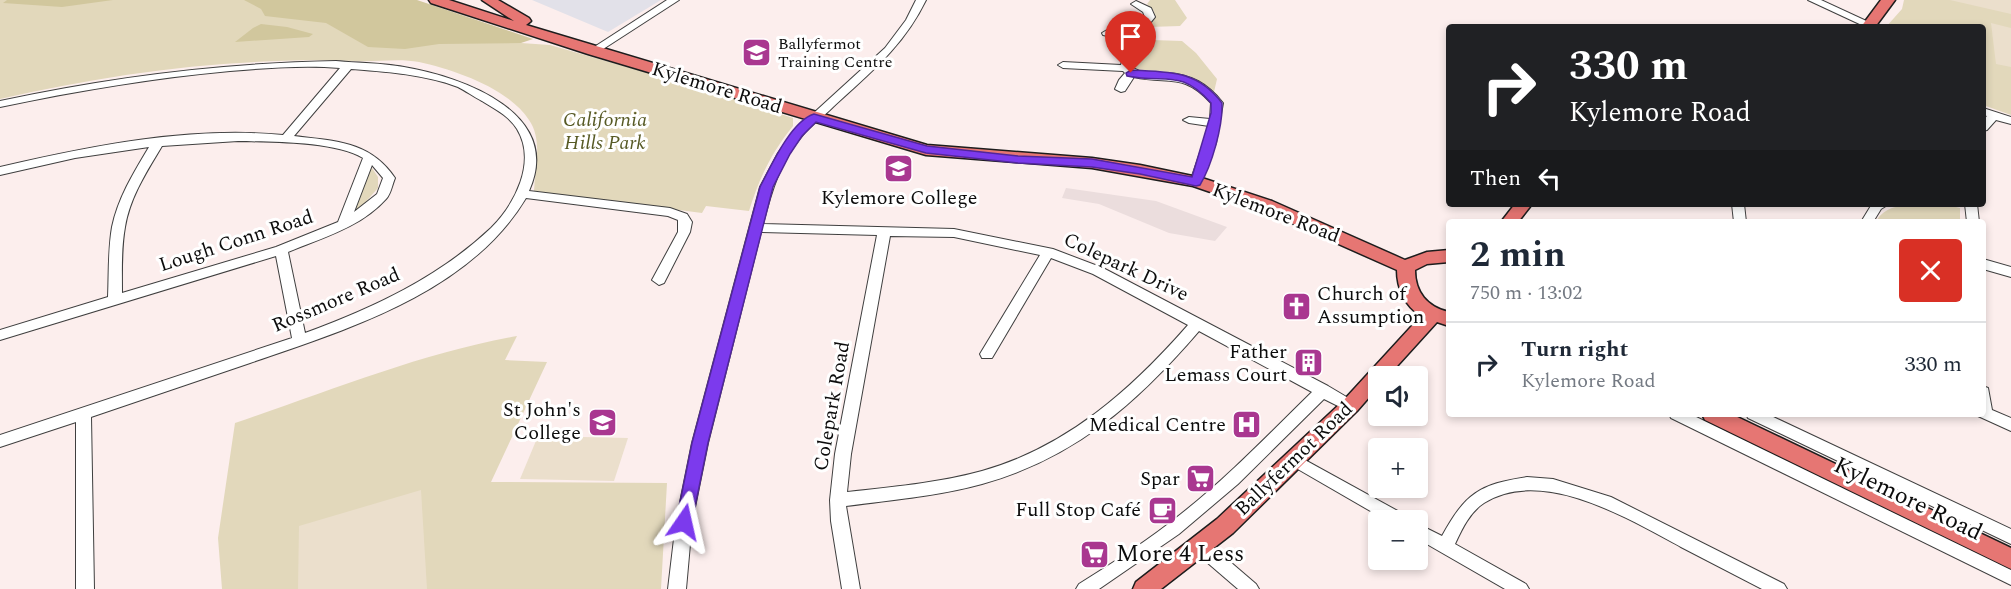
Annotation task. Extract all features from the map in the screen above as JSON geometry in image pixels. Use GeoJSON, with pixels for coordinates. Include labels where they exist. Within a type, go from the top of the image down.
{"type":"FeatureCollection","features":[{"type":"Feature","properties":{"kind":"main road","name":"Kylemore Road"},"geometry":{"type":"LineString","coordinates":[[436,0],[593,51],[926,150],[1092,163],[1196,182],[1266,205],[1406,267]]}},
{"type":"Feature","properties":{"kind":"main road","name":"Kylemore Road"},"geometry":{"type":"LineString","coordinates":[[489,0],[548,36]]}},
{"type":"Feature","properties":{"kind":"main road"},"geometry":{"type":"LineString","coordinates":[[1870,24],[1888,0]]}},
{"type":"Feature","properties":{"kind":"main road"},"geometry":{"type":"LineString","coordinates":[[1512,219],[1522,207]]}},
{"type":"Feature","properties":{"kind":"main road"},"geometry":{"type":"LineString","coordinates":[[1441,317],[1412,296],[1405,282],[1406,267],[1423,258],[1446,256]]}},
{"type":"Feature","properties":{"kind":"main road","name":"Ballyfermot Road"},"geometry":{"type":"LineString","coordinates":[[1144,589],[1201,547],[1441,317]]}},
{"type":"Feature","properties":{"kind":"main road","name":"Kylemore Road"},"geometry":{"type":"LineString","coordinates":[[1717,417],[1785,459],[1864,478],[2011,559]]}},
{"type":"Feature","properties":{"kind":"street"},"geometry":{"type":"LineString","coordinates":[[593,51],[674,0]]}},
{"type":"Feature","properties":{"kind":"street"},"geometry":{"type":"LineString","coordinates":[[677,589],[684,522],[700,443],[766,187],[798,133],[889,50],[911,20],[921,0]]}},
{"type":"Feature","properties":{"kind":"street"},"geometry":{"type":"LineString","coordinates":[[1813,0],[1865,24]]}},
{"type":"Feature","properties":{"kind":"street"},"geometry":{"type":"LineString","coordinates":[[1121,89],[1128,70],[1133,38],[1150,17],[1147,10],[1136,4]]}},
{"type":"Feature","properties":{"kind":"street"},"geometry":{"type":"LineString","coordinates":[[1107,33],[1133,38]]}},
{"type":"Feature","properties":{"kind":"street"},"geometry":{"type":"LineString","coordinates":[[287,138],[348,65]]}},
{"type":"Feature","properties":{"kind":"street","name":"Rossmore Road"},"geometry":{"type":"LineString","coordinates":[[0,104],[84,87],[187,72],[256,66],[348,65],[399,69],[434,75],[460,83],[497,103],[522,128],[528,141],[531,157],[524,194],[495,230],[443,272],[375,311],[300,341],[0,441]]}},
{"type":"Feature","properties":{"kind":"street"},"geometry":{"type":"LineString","coordinates":[[1064,65],[1178,76],[1201,86],[1216,103],[1214,123],[1196,182]]}},
{"type":"Feature","properties":{"kind":"street"},"geometry":{"type":"LineString","coordinates":[[1988,113],[2011,121]]}},
{"type":"Feature","properties":{"kind":"street"},"geometry":{"type":"LineString","coordinates":[[1190,120],[1214,123]]}},
{"type":"Feature","properties":{"kind":"street","name":"Lough Conn Road"},"geometry":{"type":"LineString","coordinates":[[0,171],[85,153],[157,144],[225,139],[287,138],[331,144],[357,152],[382,167],[389,178],[387,186],[372,206],[343,225],[281,250],[0,334]]}},
{"type":"Feature","properties":{"kind":"street"},"geometry":{"type":"LineString","coordinates":[[115,300],[117,238],[124,205],[134,182],[157,144]]}},
{"type":"Feature","properties":{"kind":"street"},"geometry":{"type":"LineString","coordinates":[[343,225],[369,158]]}},
{"type":"Feature","properties":{"kind":"street"},"geometry":{"type":"LineString","coordinates":[[524,194],[659,210],[683,217],[686,222],[684,232],[659,280]]}},
{"type":"Feature","properties":{"kind":"street","name":"Colepark Drive"},"geometry":{"type":"LineString","coordinates":[[756,228],[954,233],[1048,252],[1098,271],[1350,406]]}},
{"type":"Feature","properties":{"kind":"street","name":"Colepark Road"},"geometry":{"type":"LineString","coordinates":[[851,589],[839,521],[838,500],[843,454],[884,231]]}},
{"type":"Feature","properties":{"kind":"street"},"geometry":{"type":"LineString","coordinates":[[281,250],[300,341]]}},
{"type":"Feature","properties":{"kind":"street"},"geometry":{"type":"LineString","coordinates":[[987,354],[1048,252]]}},
{"type":"Feature","properties":{"kind":"street"},"geometry":{"type":"LineString","coordinates":[[1986,265],[2011,272]]}},
{"type":"Feature","properties":{"kind":"street"},"geometry":{"type":"LineString","coordinates":[[838,500],[955,483],[999,472],[1072,440],[1111,413],[1134,393],[1198,323]]}},
{"type":"Feature","properties":{"kind":"street","name":"Ballyfermot Road"},"geometry":{"type":"LineString","coordinates":[[1085,589],[1157,542],[1202,507],[1281,434],[1323,390]]}},
{"type":"Feature","properties":{"kind":"street"},"geometry":{"type":"LineString","coordinates":[[1986,413],[2011,425]]}},
{"type":"Feature","properties":{"kind":"street"},"geometry":{"type":"LineString","coordinates":[[83,414],[85,589]]}},
{"type":"Feature","properties":{"kind":"street","name":"Kylemore Road"},"geometry":{"type":"LineString","coordinates":[[1683,417],[1785,459],[2011,578]]}},
{"type":"Feature","properties":{"kind":"street","name":"Kylemore Road"},"geometry":{"type":"LineString","coordinates":[[1758,417],[1864,478],[2011,537]]}},
{"type":"Feature","properties":{"kind":"street"},"geometry":{"type":"LineString","coordinates":[[1294,460],[1382,510]]}},
{"type":"Feature","properties":{"kind":"street"},"geometry":{"type":"LineString","coordinates":[[1445,546],[1462,517],[1477,499],[1498,488],[1529,484],[1559,487],[1608,502],[1778,589]]}},
{"type":"Feature","properties":{"kind":"street"},"geometry":{"type":"LineString","coordinates":[[1428,537],[1520,589]]}},
{"type":"Feature","properties":{"kind":"street"},"geometry":{"type":"LineString","coordinates":[[1201,547],[1250,589]]}},
{"type":"Feature","properties":{"kind":"shaded area"},"geometry":{"type":"Polygon","coordinates":[[[7,0],[113,0],[62,7],[3,3],[7,0]]]}},
{"type":"Feature","properties":{"kind":"shaded area"},"geometry":{"type":"Polygon","coordinates":[[[244,0],[417,0],[533,39],[521,43],[439,44],[405,49],[368,47],[326,23],[265,16],[261,9],[244,0]]]}},
{"type":"Feature","properties":{"kind":"shaded area"},"geometry":{"type":"Polygon","coordinates":[[[532,0],[661,0],[608,32],[532,0]]]}},
{"type":"Feature","properties":{"kind":"shaded area"},"geometry":{"type":"Polygon","coordinates":[[[1950,0],[2011,0],[2011,14],[1950,0]]]}},
{"type":"Feature","properties":{"kind":"shaded area"},"geometry":{"type":"Polygon","coordinates":[[[1991,23],[2011,28],[2011,67],[1996,64],[1991,23]]]}},
{"type":"Feature","properties":{"kind":"shaded area"},"geometry":{"type":"Polygon","coordinates":[[[261,24],[287,27],[313,34],[309,37],[235,42],[261,24]]]}},
{"type":"Feature","properties":{"kind":"shaded area"},"geometry":{"type":"Polygon","coordinates":[[[1066,188],[1156,201],[1227,227],[1215,241],[1169,233],[1099,204],[1062,198],[1066,188]]]}},
{"type":"Feature","properties":{"kind":"shaded area"},"geometry":{"type":"Polygon","coordinates":[[[538,436],[628,438],[614,481],[520,479],[538,436]]]}},
{"type":"Feature","properties":{"kind":"shaded area"},"geometry":{"type":"Polygon","coordinates":[[[421,490],[427,589],[298,589],[299,526],[421,490]]]}},
{"type":"Feature","properties":{"kind":"green space","name":"California Hills Park"},"geometry":{"type":"Polygon","coordinates":[[[0,0],[288,0],[521,43],[550,45],[700,88],[793,118],[793,126],[767,166],[749,211],[706,206],[702,213],[534,191],[536,136],[529,120],[520,109],[480,82],[419,62],[310,60],[221,64],[132,74],[0,99],[0,0]]]}},
{"type":"Feature","properties":{"kind":"green space"},"geometry":{"type":"Polygon","coordinates":[[[1150,0],[1175,0],[1187,18],[1180,26],[1149,27],[1155,18],[1154,11],[1147,4],[1150,0]]]}},
{"type":"Feature","properties":{"kind":"green space"},"geometry":{"type":"Polygon","coordinates":[[[1904,0],[2011,0],[2011,115],[1986,106],[1986,24],[1889,24],[1902,9],[1904,0]]]}},
{"type":"Feature","properties":{"kind":"green space"},"geometry":{"type":"Polygon","coordinates":[[[1146,29],[1152,40],[1182,41],[1196,53],[1217,79],[1214,92],[1190,76],[1169,72],[1142,72],[1132,68],[1130,65],[1136,43],[1146,29]]]}},
{"type":"Feature","properties":{"kind":"green space"},"geometry":{"type":"Polygon","coordinates":[[[370,165],[378,177],[378,188],[363,205],[351,214],[370,165]]]}},
{"type":"Feature","properties":{"kind":"green space"},"geometry":{"type":"Polygon","coordinates":[[[1956,207],[1960,208],[1960,219],[1878,219],[1885,211],[1894,208],[1956,207]]]}},
{"type":"Feature","properties":{"kind":"green space"},"geometry":{"type":"Polygon","coordinates":[[[517,336],[505,360],[547,362],[491,482],[667,483],[661,589],[222,589],[218,538],[235,423],[445,352],[517,336]]]}},
{"type":"Feature","properties":{"kind":"place","name":"Ballyfermot Training Centre"},"geometry":{"type":"Point","coordinates":[757,53]}},
{"type":"Feature","properties":{"kind":"place","name":"Kylemore College"},"geometry":{"type":"Point","coordinates":[899,168]}},
{"type":"Feature","properties":{"kind":"place","name":"Church of Assumption"},"geometry":{"type":"Point","coordinates":[1296,306]}},
{"type":"Feature","properties":{"kind":"place","name":"Father Lemass Court"},"geometry":{"type":"Point","coordinates":[1308,363]}},
{"type":"Feature","properties":{"kind":"place","name":"St John's College"},"geometry":{"type":"Point","coordinates":[602,422]}},
{"type":"Feature","properties":{"kind":"place","name":"Medical Centre"},"geometry":{"type":"Point","coordinates":[1247,425]}},
{"type":"Feature","properties":{"kind":"place","name":"Spar"},"geometry":{"type":"Point","coordinates":[1201,479]}},
{"type":"Feature","properties":{"kind":"place","name":"Full Stop Café"},"geometry":{"type":"Point","coordinates":[1162,510]}},
{"type":"Feature","properties":{"kind":"place","name":"More 4 Less"},"geometry":{"type":"Point","coordinates":[1095,554]}},
{"type":"Feature","properties":{"kind":"route"},"geometry":{"type":"LineString","coordinates":[[684,522],[700,443],[766,187],[784,153],[798,133],[814,117],[926,150],[1092,163],[1196,182],[1217,113],[1216,103],[1212,96],[1201,86],[1178,76],[1131,73]]}}]}
